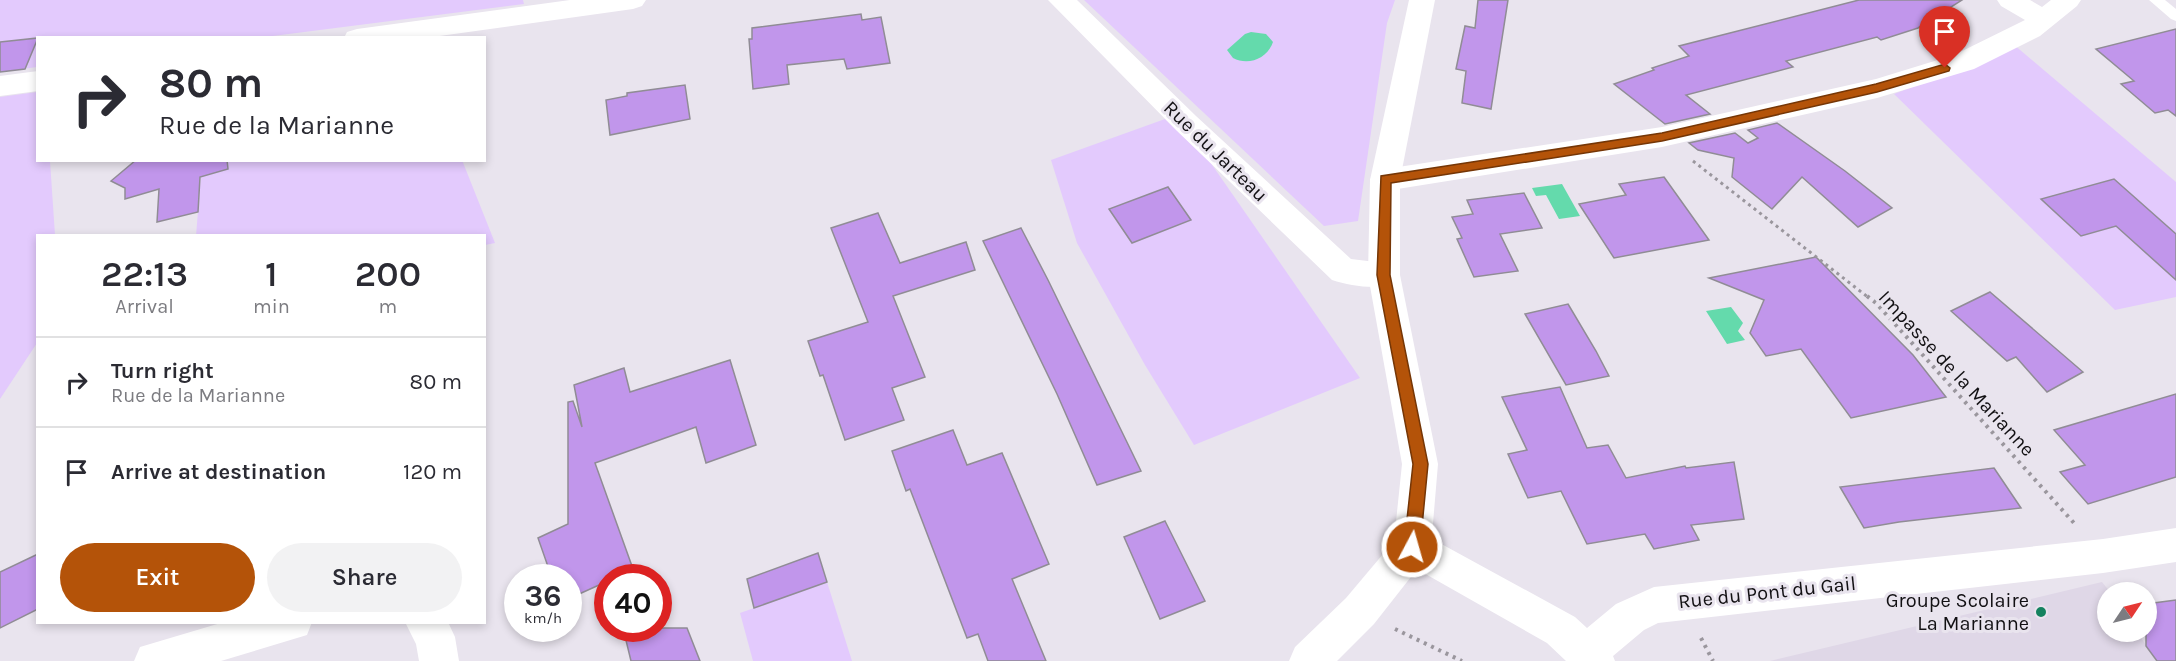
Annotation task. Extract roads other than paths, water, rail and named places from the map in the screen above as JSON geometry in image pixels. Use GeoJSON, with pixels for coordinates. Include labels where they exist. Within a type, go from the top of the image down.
{"type":"FeatureCollection","features":[{"type":"Feature","properties":{"kind":"street"},"geometry":{"type":"LineString","coordinates":[[372,36],[633,0]]}},
{"type":"Feature","properties":{"kind":"street","name":"Rue du Jarteau"},"geometry":{"type":"LineString","coordinates":[[1061,0],[1186,123],[1343,271],[1384,275]]}},
{"type":"Feature","properties":{"kind":"street"},"geometry":{"type":"LineString","coordinates":[[1309,661],[1360,611],[1412,547],[1420,464],[1384,275],[1385,180],[1422,0]]}},
{"type":"Feature","properties":{"kind":"street"},"geometry":{"type":"LineString","coordinates":[[2010,0],[2044,19]]}},
{"type":"Feature","properties":{"kind":"street"},"geometry":{"type":"LineString","coordinates":[[1385,180],[1662,137],[1877,88],[1964,62],[2030,30],[2068,0]]}},
{"type":"Feature","properties":{"kind":"street"},"geometry":{"type":"LineString","coordinates":[[0,86],[36,81]]}},
{"type":"Feature","properties":{"kind":"street","name":"Rue du Pont du Gail"},"geometry":{"type":"LineString","coordinates":[[1592,657],[1630,617],[1654,605],[2103,556],[2176,545]]}},
{"type":"Feature","properties":{"kind":"street"},"geometry":{"type":"LineString","coordinates":[[1412,547],[1561,630],[1592,657]]}},
{"type":"Feature","properties":{"kind":"street"},"geometry":{"type":"LineString","coordinates":[[154,661],[286,624]]}},
{"type":"Feature","properties":{"kind":"street"},"geometry":{"type":"LineString","coordinates":[[425,624],[435,637],[439,661]]}},
{"type":"Feature","properties":{"kind":"lane"},"geometry":{"type":"LineString","coordinates":[[2156,0],[2176,16]]}},
{"type":"Feature","properties":{"kind":"place","name":"Groupe Scolaire La Marianne"},"geometry":{"type":"Point","coordinates":[2041,612]}}]}
